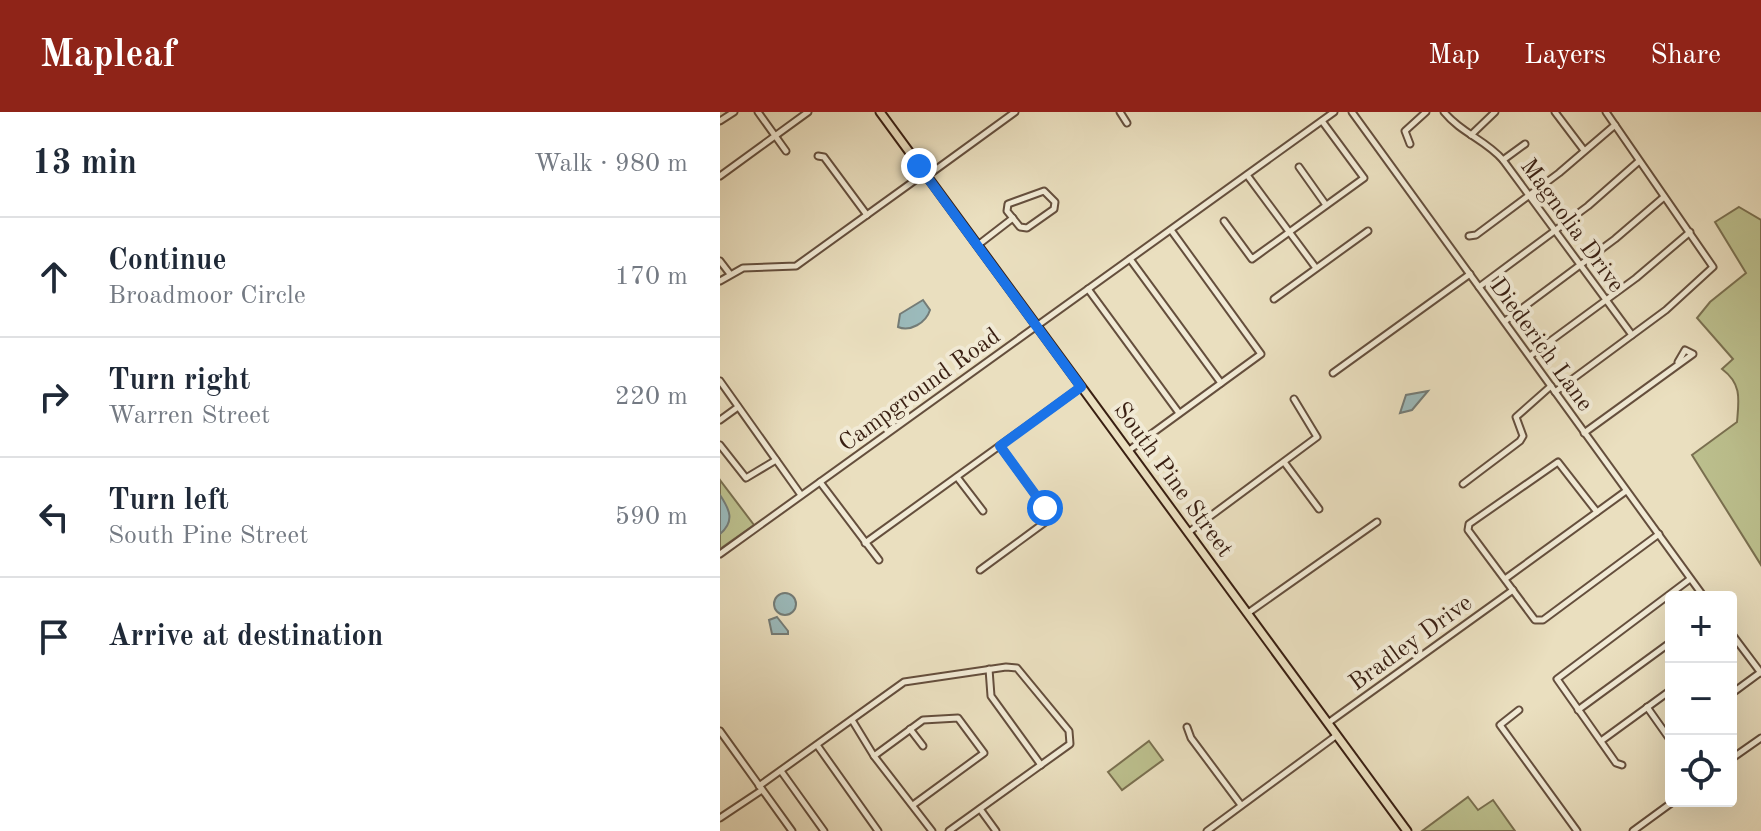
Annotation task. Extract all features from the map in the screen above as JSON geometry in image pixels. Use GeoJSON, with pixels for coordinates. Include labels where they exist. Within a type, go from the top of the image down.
{"type":"FeatureCollection","features":[{"type":"Feature","properties":{"kind":"main road","name":"South Pine Street"},"geometry":{"type":"LineString","coordinates":[[880,112],[1407,831]]}},
{"type":"Feature","properties":{"kind":"street"},"geometry":{"type":"LineString","coordinates":[[720,121],[734,112]]}},
{"type":"Feature","properties":{"kind":"street"},"geometry":{"type":"LineString","coordinates":[[758,112],[786,151]]}},
{"type":"Feature","properties":{"kind":"street"},"geometry":{"type":"LineString","coordinates":[[720,176],[808,112]]}},
{"type":"Feature","properties":{"kind":"street"},"geometry":{"type":"LineString","coordinates":[[720,281],[743,268],[796,266],[1015,112]]}},
{"type":"Feature","properties":{"kind":"street"},"geometry":{"type":"LineString","coordinates":[[1120,112],[1127,123]]}},
{"type":"Feature","properties":{"kind":"street","name":"Campground Road"},"geometry":{"type":"LineString","coordinates":[[720,554],[1334,112]]}},
{"type":"Feature","properties":{"kind":"street","name":"Diederich Lane"},"geometry":{"type":"LineString","coordinates":[[1352,112],[1699,591]]}},
{"type":"Feature","properties":{"kind":"street"},"geometry":{"type":"LineString","coordinates":[[1410,144],[1405,131],[1426,112]]}},
{"type":"Feature","properties":{"kind":"street","name":"Magnolia Drive"},"geometry":{"type":"LineString","coordinates":[[1444,112],[1503,160],[1632,335]]}},
{"type":"Feature","properties":{"kind":"street"},"geometry":{"type":"LineString","coordinates":[[1471,135],[1495,112]]}},
{"type":"Feature","properties":{"kind":"street"},"geometry":{"type":"LineString","coordinates":[[1555,112],[1583,150]]}},
{"type":"Feature","properties":{"kind":"street"},"geometry":{"type":"LineString","coordinates":[[1463,484],[1520,441],[1523,436],[1516,417],[1632,335],[1711,272],[1711,260],[1638,162],[1606,112]]}},
{"type":"Feature","properties":{"kind":"street"},"geometry":{"type":"LineString","coordinates":[[1224,221],[1252,259],[1364,178],[1322,121]]}},
{"type":"Feature","properties":{"kind":"street"},"geometry":{"type":"LineString","coordinates":[[1469,236],[1476,235],[1529,195],[1615,125]]}},
{"type":"Feature","properties":{"kind":"street"},"geometry":{"type":"LineString","coordinates":[[1503,160],[1525,144]]}},
{"type":"Feature","properties":{"kind":"street"},"geometry":{"type":"LineString","coordinates":[[818,156],[824,157],[867,215]]}},
{"type":"Feature","properties":{"kind":"street"},"geometry":{"type":"LineString","coordinates":[[1479,287],[1555,231],[1638,162]]}},
{"type":"Feature","properties":{"kind":"street"},"geometry":{"type":"LineString","coordinates":[[1299,167],[1327,205]]}},
{"type":"Feature","properties":{"kind":"street"},"geometry":{"type":"LineString","coordinates":[[1247,175],[1316,268]]}},
{"type":"Feature","properties":{"kind":"street"},"geometry":{"type":"LineString","coordinates":[[1044,191],[1055,202],[1054,209],[1027,228],[1020,227],[1013,218],[1007,211],[1011,201],[1044,191]]}},
{"type":"Feature","properties":{"kind":"street"},"geometry":{"type":"LineString","coordinates":[[1505,321],[1581,266],[1664,197]]}},
{"type":"Feature","properties":{"kind":"street"},"geometry":{"type":"LineString","coordinates":[[978,245],[1013,218]]}},
{"type":"Feature","properties":{"kind":"street"},"geometry":{"type":"LineString","coordinates":[[1128,451],[1261,354],[1171,230]]}},
{"type":"Feature","properties":{"kind":"street"},"geometry":{"type":"LineString","coordinates":[[1274,299],[1368,231]]}},
{"type":"Feature","properties":{"kind":"street"},"geometry":{"type":"LineString","coordinates":[[1530,356],[1690,232]]}},
{"type":"Feature","properties":{"kind":"street"},"geometry":{"type":"LineString","coordinates":[[1130,259],[1221,383]]}},
{"type":"Feature","properties":{"kind":"street"},"geometry":{"type":"LineString","coordinates":[[720,261],[730,274]]}},
{"type":"Feature","properties":{"kind":"street"},"geometry":{"type":"LineString","coordinates":[[1333,373],[1470,274]]}},
{"type":"Feature","properties":{"kind":"street"},"geometry":{"type":"LineString","coordinates":[[1088,289],[1179,413]]}},
{"type":"Feature","properties":{"kind":"street"},"geometry":{"type":"LineString","coordinates":[[1584,433],[1678,362]]}},
{"type":"Feature","properties":{"kind":"street"},"geometry":{"type":"LineString","coordinates":[[720,381],[801,495]]}},
{"type":"Feature","properties":{"kind":"street"},"geometry":{"type":"LineString","coordinates":[[865,543],[1081,387]]}},
{"type":"Feature","properties":{"kind":"street"},"geometry":{"type":"LineString","coordinates":[[1189,532],[1318,435],[1294,399]]}},
{"type":"Feature","properties":{"kind":"street"},"geometry":{"type":"LineString","coordinates":[[720,420],[738,407]]}},
{"type":"Feature","properties":{"kind":"street"},"geometry":{"type":"LineString","coordinates":[[720,445],[746,478],[776,460]]}},
{"type":"Feature","properties":{"kind":"street"},"geometry":{"type":"LineString","coordinates":[[980,570],[1048,520],[1045,508],[1000,446]]}},
{"type":"Feature","properties":{"kind":"street"},"geometry":{"type":"LineString","coordinates":[[1284,462],[1319,509]]}},
{"type":"Feature","properties":{"kind":"street"},"geometry":{"type":"LineString","coordinates":[[1597,512],[1558,462],[1540,471],[1469,524],[1468,530],[1535,620],[1543,620],[1659,534]]}},
{"type":"Feature","properties":{"kind":"street"},"geometry":{"type":"LineString","coordinates":[[957,477],[983,511]]}},
{"type":"Feature","properties":{"kind":"street"},"geometry":{"type":"LineString","coordinates":[[820,482],[879,560]]}},
{"type":"Feature","properties":{"kind":"street"},"geometry":{"type":"LineString","coordinates":[[1505,579],[1626,491]]}},
{"type":"Feature","properties":{"kind":"street"},"geometry":{"type":"LineString","coordinates":[[1248,613],[1377,522]]}},
{"type":"Feature","properties":{"kind":"street"},"geometry":{"type":"LineString","coordinates":[[1622,765],[1616,763],[1558,684],[1559,675],[1690,579]]}},
{"type":"Feature","properties":{"kind":"street","name":"Bradley Drive"},"geometry":{"type":"LineString","coordinates":[[1328,723],[1513,590]]}},
{"type":"Feature","properties":{"kind":"street"},"geometry":{"type":"LineString","coordinates":[[1578,710],[1665,646]]}},
{"type":"Feature","properties":{"kind":"street"},"geometry":{"type":"LineString","coordinates":[[1737,647],[1761,673],[1737,690]]}},
{"type":"Feature","properties":{"kind":"street"},"geometry":{"type":"LineString","coordinates":[[720,818],[904,682],[1006,667],[1023,672],[1069,731],[1070,744],[949,831]]}},
{"type":"Feature","properties":{"kind":"street"},"geometry":{"type":"LineString","coordinates":[[989,669],[991,696],[1041,765]]}},
{"type":"Feature","properties":{"kind":"street"},"geometry":{"type":"LineString","coordinates":[[1601,741],[1665,694]]}},
{"type":"Feature","properties":{"kind":"street"},"geometry":{"type":"LineString","coordinates":[[1647,707],[1667,735]]}},
{"type":"Feature","properties":{"kind":"street"},"geometry":{"type":"LineString","coordinates":[[1519,710],[1500,725],[1577,831]]}},
{"type":"Feature","properties":{"kind":"street"},"geometry":{"type":"LineString","coordinates":[[874,756],[923,720],[955,716],[984,753],[913,805]]}},
{"type":"Feature","properties":{"kind":"street"},"geometry":{"type":"LineString","coordinates":[[852,720],[874,756],[932,831]]}},
{"type":"Feature","properties":{"kind":"street"},"geometry":{"type":"LineString","coordinates":[[1187,727],[1191,738],[1241,805]]}},
{"type":"Feature","properties":{"kind":"street"},"geometry":{"type":"LineString","coordinates":[[910,729],[923,746]]}},
{"type":"Feature","properties":{"kind":"street"},"geometry":{"type":"LineString","coordinates":[[720,731],[792,831]]}},
{"type":"Feature","properties":{"kind":"street"},"geometry":{"type":"LineString","coordinates":[[1207,831],[1337,735]]}},
{"type":"Feature","properties":{"kind":"street"},"geometry":{"type":"LineString","coordinates":[[1737,755],[1761,738]]}},
{"type":"Feature","properties":{"kind":"street"},"geometry":{"type":"LineString","coordinates":[[817,745],[878,831]]}},
{"type":"Feature","properties":{"kind":"street"},"geometry":{"type":"LineString","coordinates":[[781,771],[824,831]]}},
{"type":"Feature","properties":{"kind":"street"},"geometry":{"type":"LineString","coordinates":[[1633,831],[1666,807]]}},
{"type":"Feature","properties":{"kind":"street"},"geometry":{"type":"LineString","coordinates":[[980,809],[996,831]]}},
{"type":"Feature","properties":{"kind":"green space"},"geometry":{"type":"Polygon","coordinates":[[[1739,207],[1761,220],[1761,565],[1692,455],[1737,422],[1736,386],[1722,369],[1733,359],[1697,318],[1710,302],[1746,273],[1715,222],[1739,207]]]}},
{"type":"Feature","properties":{"kind":"green space"},"geometry":{"type":"Polygon","coordinates":[[[720,480],[754,525],[720,549],[720,480]]]}},
{"type":"Feature","properties":{"kind":"green space"},"geometry":{"type":"Polygon","coordinates":[[[1149,741],[1163,760],[1122,790],[1108,772],[1149,741]]]}},
{"type":"Feature","properties":{"kind":"green space"},"geometry":{"type":"Polygon","coordinates":[[[1468,797],[1478,810],[1493,800],[1515,831],[1422,831],[1468,797]]]}},
{"type":"Feature","properties":{"kind":"water"},"geometry":{"type":"Polygon","coordinates":[[[923,300],[930,310],[925,319],[912,327],[898,327],[900,314],[923,300]]]}},
{"type":"Feature","properties":{"kind":"water"},"geometry":{"type":"Polygon","coordinates":[[[1428,391],[1412,410],[1400,413],[1406,395],[1428,391]]]}},
{"type":"Feature","properties":{"kind":"water"},"geometry":{"type":"Polygon","coordinates":[[[720,495],[729,520],[720,534],[720,495]]]}},
{"type":"Feature","properties":{"kind":"water"},"geometry":{"type":"Polygon","coordinates":[[[785,593],[793,596],[796,604],[793,612],[785,615],[777,612],[774,604],[777,596],[785,593]]]}},
{"type":"Feature","properties":{"kind":"water"},"geometry":{"type":"Polygon","coordinates":[[[777,617],[788,634],[772,634],[769,620],[777,617]]]}},
{"type":"Feature","properties":{"kind":"route"},"geometry":{"type":"LineString","coordinates":[[919,166],[1081,387],[1000,446],[1045,508]]}}]}
